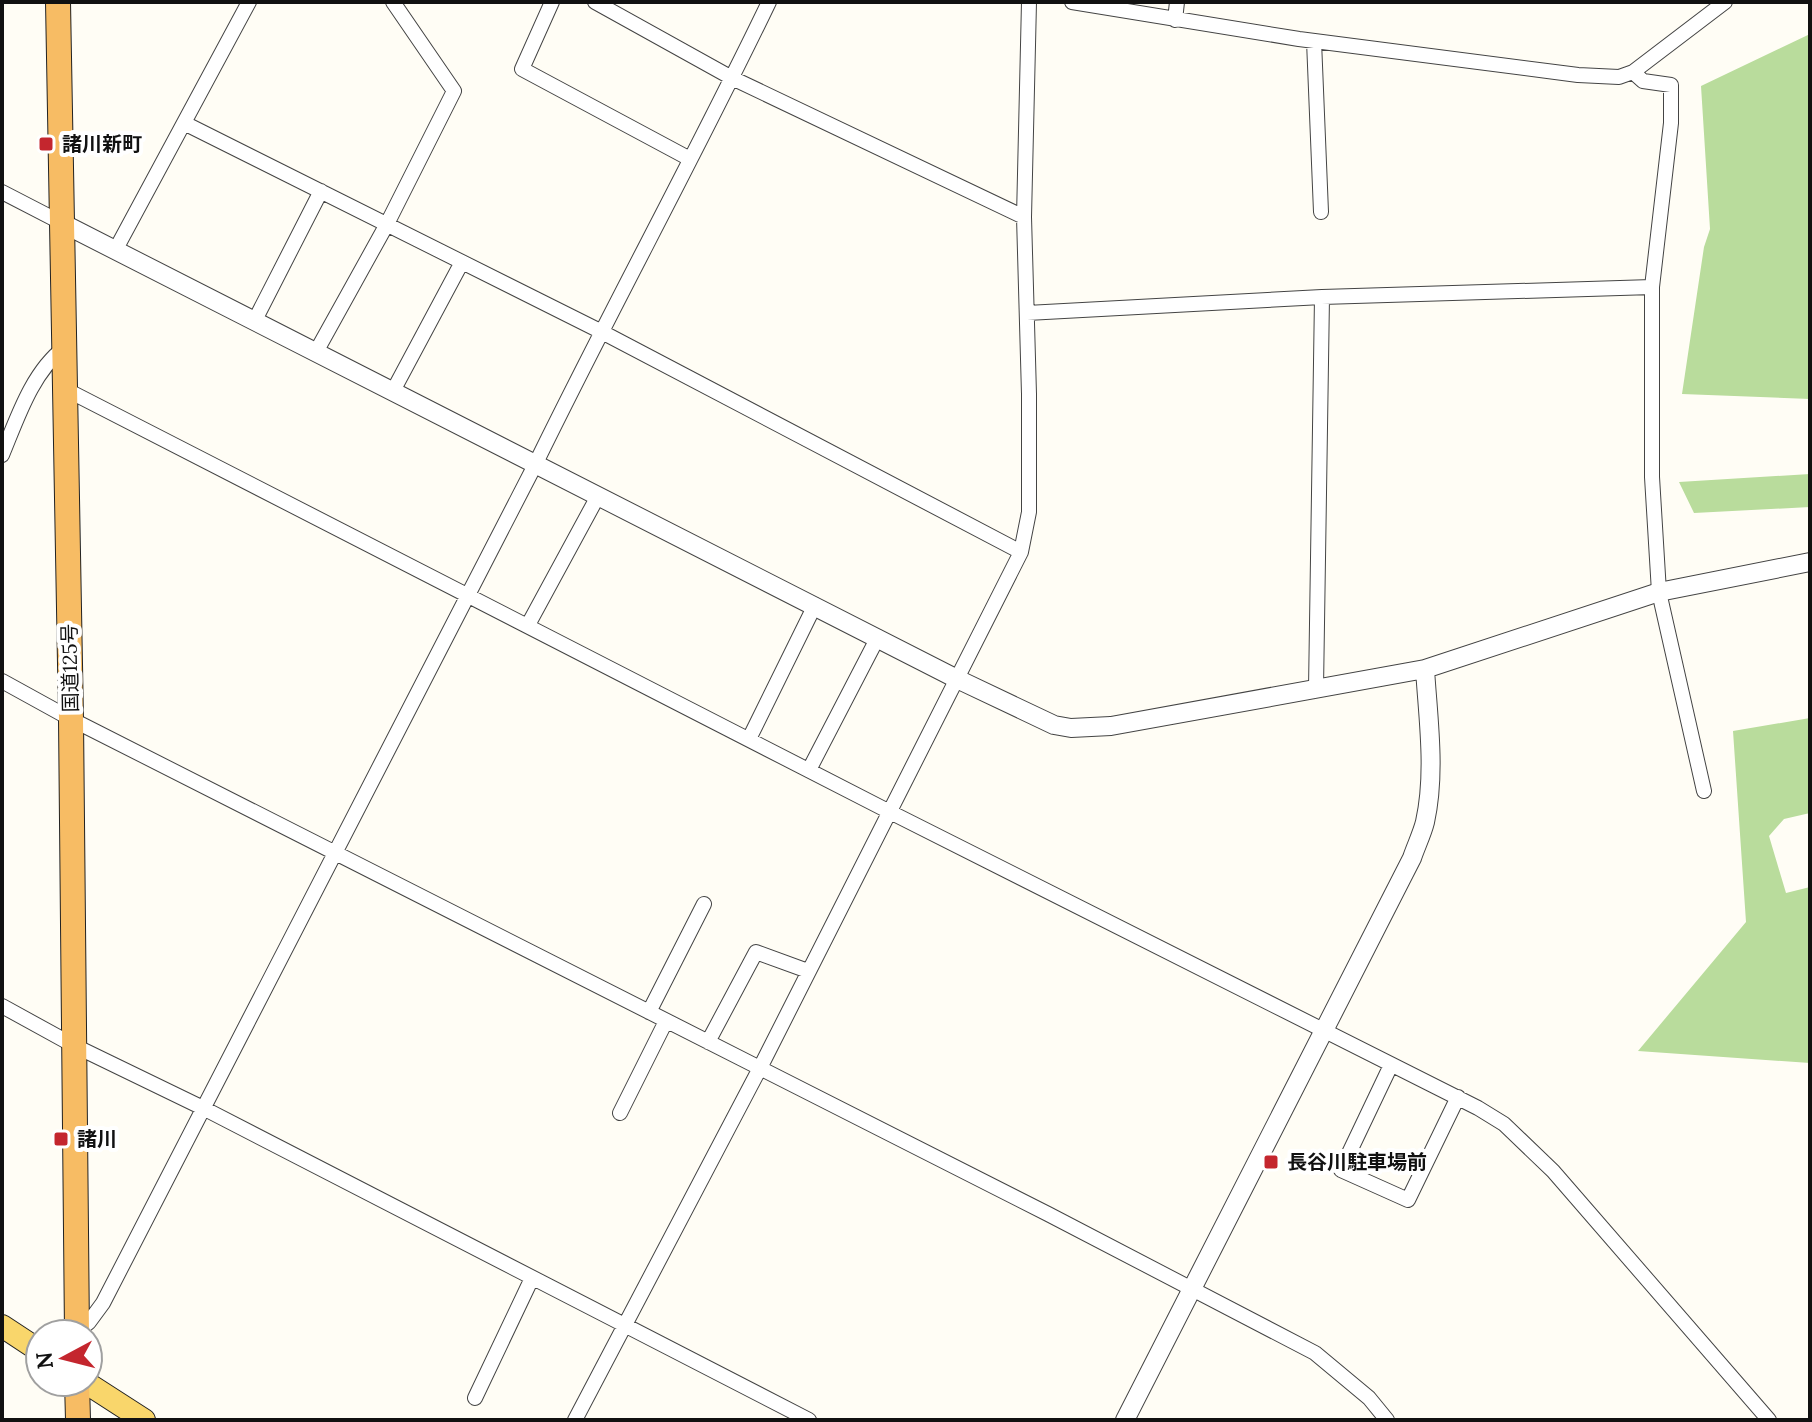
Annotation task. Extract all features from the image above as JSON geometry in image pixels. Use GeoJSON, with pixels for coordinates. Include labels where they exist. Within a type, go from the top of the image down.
{"type":"FeatureCollection","features":[{"type":"Feature","properties":{"kind":"highway","name":"国道125号"},"geometry":{"type":"LineString","coordinates":[[58,2],[71,719],[77,1318]]}},
{"type":"Feature","properties":{"kind":"highway"},"geometry":{"type":"LineString","coordinates":[[77,1398],[78,1420]]}},
{"type":"Feature","properties":{"kind":"main road"},"geometry":{"type":"LineString","coordinates":[[2,1326],[24,1340]]}},
{"type":"Feature","properties":{"kind":"main road"},"geometry":{"type":"LineString","coordinates":[[104,1394],[144,1420]]}},
{"type":"Feature","properties":{"kind":"street"},"geometry":{"type":"LineString","coordinates":[[116,249],[249,2]]}},
{"type":"Feature","properties":{"kind":"street"},"geometry":{"type":"LineString","coordinates":[[316,352],[387,224],[454,91],[393,2]]}},
{"type":"Feature","properties":{"kind":"street"},"geometry":{"type":"LineString","coordinates":[[552,2],[522,69],[690,159]]}},
{"type":"Feature","properties":{"kind":"street"},"geometry":{"type":"LineString","coordinates":[[595,2],[732,78],[1024,217]]}},
{"type":"Feature","properties":{"kind":"street"},"geometry":{"type":"LineString","coordinates":[[92,1318],[103,1303],[535,465],[600,331],[769,2]]}},
{"type":"Feature","properties":{"kind":"street"},"geometry":{"type":"LineString","coordinates":[[575,1420],[760,1068],[1021,552],[1029,512],[1024,217],[1029,2]]}},
{"type":"Feature","properties":{"kind":"street"},"geometry":{"type":"LineString","coordinates":[[1072,2],[1314,41],[1578,75],[1619,77],[1633,72],[1725,2]]}},
{"type":"Feature","properties":{"kind":"street"},"geometry":{"type":"LineString","coordinates":[[1175,20],[1177,2]]}},
{"type":"Feature","properties":{"kind":"street"},"geometry":{"type":"LineString","coordinates":[[1314,41],[1321,212]]}},
{"type":"Feature","properties":{"kind":"street"},"geometry":{"type":"LineString","coordinates":[[1633,72],[1643,81],[1671,85],[1671,123],[1652,287],[1652,477],[1659,592],[1704,791]]}},
{"type":"Feature","properties":{"kind":"street"},"geometry":{"type":"LineString","coordinates":[[184,123],[600,331],[1021,552]]}},
{"type":"Feature","properties":{"kind":"street"},"geometry":{"type":"LineString","coordinates":[[255,320],[321,191]]}},
{"type":"Feature","properties":{"kind":"street"},"geometry":{"type":"LineString","coordinates":[[2,192],[955,678],[1035,717],[1071,728],[1138,722],[1425,669],[1659,592],[1810,562]]}},
{"type":"Feature","properties":{"kind":"street"},"geometry":{"type":"LineString","coordinates":[[393,391],[462,262]]}},
{"type":"Feature","properties":{"kind":"street"},"geometry":{"type":"LineString","coordinates":[[1027,313],[1322,297],[1652,287]]}},
{"type":"Feature","properties":{"kind":"street"},"geometry":{"type":"LineString","coordinates":[[1316,689],[1322,297]]}},
{"type":"Feature","properties":{"kind":"street"},"geometry":{"type":"LineString","coordinates":[[2,455],[41,374],[50,360],[64,348]]}},
{"type":"Feature","properties":{"kind":"street"},"geometry":{"type":"LineString","coordinates":[[63,388],[888,811],[1458,1097],[1504,1124],[1533,1149],[1769,1420]]}},
{"type":"Feature","properties":{"kind":"street"},"geometry":{"type":"LineString","coordinates":[[528,625],[598,496]]}},
{"type":"Feature","properties":{"kind":"street"},"geometry":{"type":"LineString","coordinates":[[749,739],[815,605]]}},
{"type":"Feature","properties":{"kind":"street"},"geometry":{"type":"LineString","coordinates":[[809,770],[878,637]]}},
{"type":"Feature","properties":{"kind":"street"},"geometry":{"type":"LineString","coordinates":[[1125,1420],[1402,879],[1425,823],[1429,772],[1425,669]]}},
{"type":"Feature","properties":{"kind":"street"},"geometry":{"type":"LineString","coordinates":[[2,681],[1315,1353],[1369,1398],[1387,1420]]}},
{"type":"Feature","properties":{"kind":"street"},"geometry":{"type":"LineString","coordinates":[[649,1012],[704,904]]}},
{"type":"Feature","properties":{"kind":"street"},"geometry":{"type":"LineString","coordinates":[[708,1042],[756,952],[808,971]]}},
{"type":"Feature","properties":{"kind":"street"},"geometry":{"type":"LineString","coordinates":[[2,1006],[809,1420]]}},
{"type":"Feature","properties":{"kind":"street"},"geometry":{"type":"LineString","coordinates":[[620,1113],[666,1021]]}},
{"type":"Feature","properties":{"kind":"street"},"geometry":{"type":"LineString","coordinates":[[1391,1065],[1341,1170],[1408,1200],[1458,1097]]}},
{"type":"Feature","properties":{"kind":"street"},"geometry":{"type":"LineString","coordinates":[[475,1398],[532,1278]]}},
{"type":"Feature","properties":{"kind":"green space"},"geometry":{"type":"Polygon","coordinates":[[[1810,34],[1810,399],[1682,394],[1704,247],[1710,229],[1701,86],[1810,34]]]}},
{"type":"Feature","properties":{"kind":"green space"},"geometry":{"type":"Polygon","coordinates":[[[1810,474],[1810,507],[1694,513],[1679,482],[1810,474]]]}},
{"type":"Feature","properties":{"kind":"green space"},"geometry":{"type":"Polygon","coordinates":[[[1810,718],[1810,813],[1784,819],[1769,836],[1786,893],[1810,887],[1810,1063],[1638,1051],[1746,922],[1733,731],[1810,718]]]}},
{"type":"Feature","properties":{"kind":"place","name":"諸川新町"},"geometry":{"type":"Point","coordinates":[46,144]}},
{"type":"Feature","properties":{"kind":"place","name":"諸川"},"geometry":{"type":"Point","coordinates":[61,1139]}},
{"type":"Feature","properties":{"kind":"place","name":"長谷川駐車場前"},"geometry":{"type":"Point","coordinates":[1271,1162]}}]}
